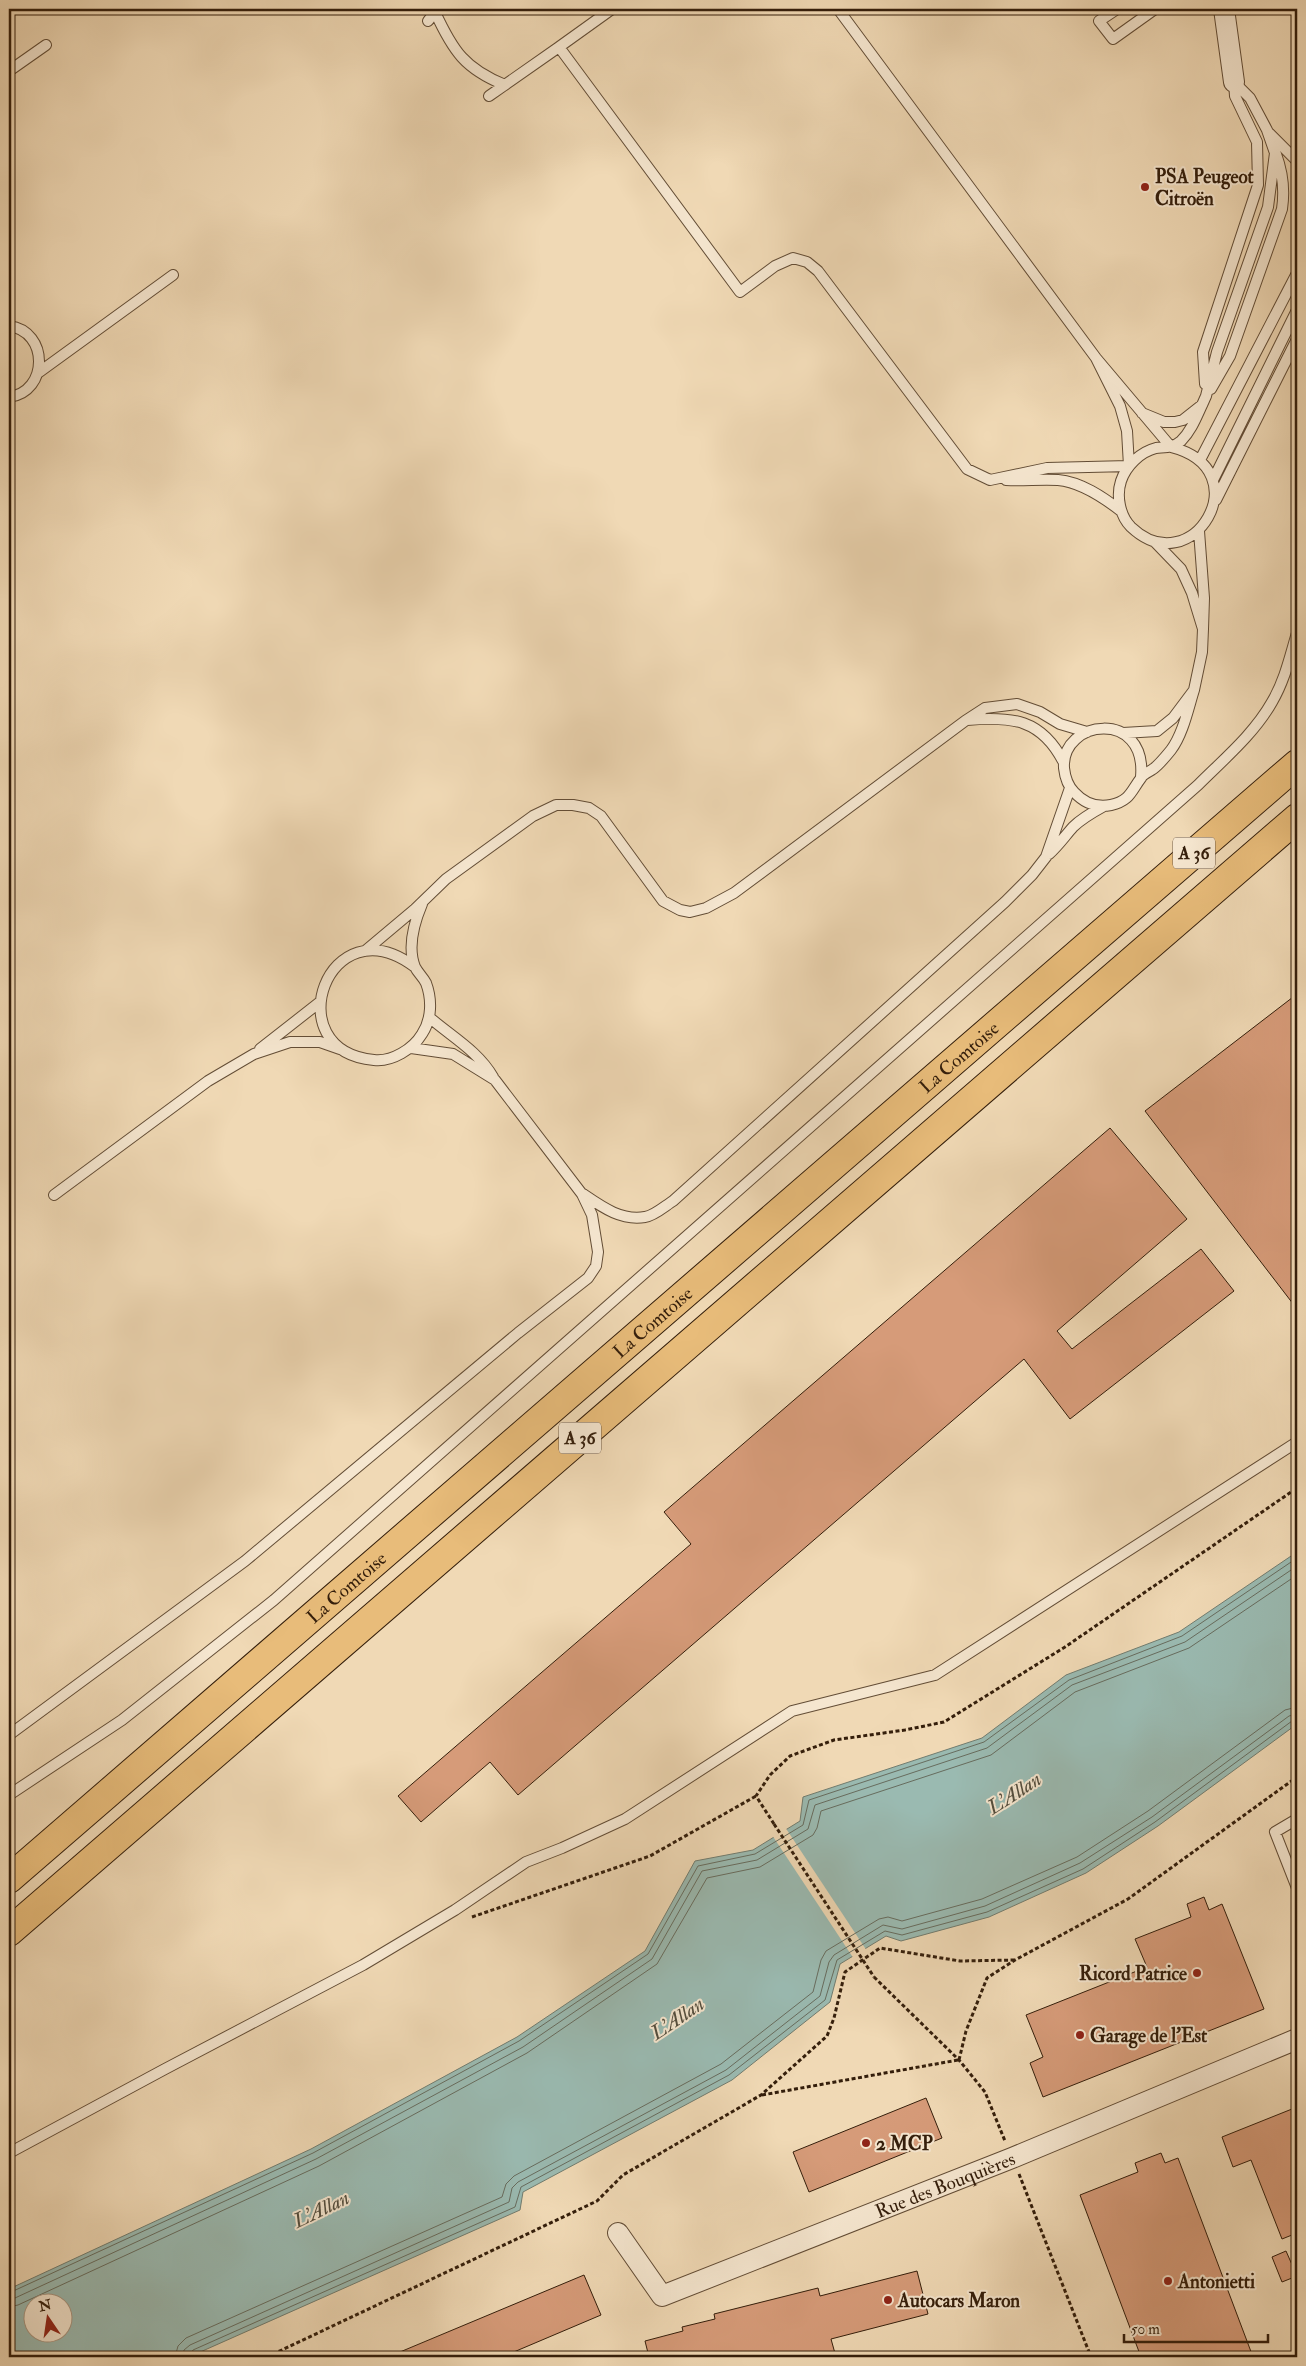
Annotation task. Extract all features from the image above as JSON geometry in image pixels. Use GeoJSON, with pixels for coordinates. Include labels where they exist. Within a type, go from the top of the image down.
{"type":"FeatureCollection","features":[{"type":"Feature","properties":{"kind":"highway"},"geometry":{"type":"LineString","coordinates":[[1091,942],[1297,748]]}},
{"type":"Feature","properties":{"kind":"highway","name":"La Comtoise"},"geometry":{"type":"LineString","coordinates":[[9,1879],[1297,764]]}},
{"type":"Feature","properties":{"kind":"highway","name":"A 36"},"geometry":{"type":"LineString","coordinates":[[9,1932],[1297,818]]}},
{"type":"Feature","properties":{"kind":"highway"},"geometry":{"type":"LineString","coordinates":[[1186,914],[1297,832]]}},
{"type":"Feature","properties":{"kind":"street"},"geometry":{"type":"LineString","coordinates":[[1224,9],[1234,82]]}},
{"type":"Feature","properties":{"kind":"street","name":"Rue des Bouquières"},"geometry":{"type":"LineString","coordinates":[[618,2233],[662,2296],[1012,2158],[1297,2039]]}},
{"type":"Feature","properties":{"kind":"lane"},"geometry":{"type":"LineString","coordinates":[[489,96],[612,9]]}},
{"type":"Feature","properties":{"kind":"lane"},"geometry":{"type":"LineString","coordinates":[[838,9],[1096,358],[1171,447]]}},
{"type":"Feature","properties":{"kind":"lane"},"geometry":{"type":"LineString","coordinates":[[1117,9],[1100,21],[1113,39],[1156,9]]}},
{"type":"Feature","properties":{"kind":"lane"},"geometry":{"type":"LineString","coordinates":[[434,10],[448,38],[471,68],[505,85]]}},
{"type":"Feature","properties":{"kind":"lane"},"geometry":{"type":"LineString","coordinates":[[428,21],[434,10]]}},
{"type":"Feature","properties":{"kind":"lane"},"geometry":{"type":"LineString","coordinates":[[9,71],[46,45]]}},
{"type":"Feature","properties":{"kind":"lane"},"geometry":{"type":"LineString","coordinates":[[559,46],[740,292],[775,266],[793,258],[807,262],[818,271],[956,456],[967,469],[990,480],[1058,480],[1073,483],[1107,499],[1121,511],[1129,525],[1140,536],[1155,542],[1171,543],[1186,539],[1200,531],[1209,518],[1297,339]]}},
{"type":"Feature","properties":{"kind":"lane"},"geometry":{"type":"LineString","coordinates":[[1142,413],[1164,422],[1174,422],[1183,420],[1204,400],[1230,356],[1282,209],[1285,191],[1281,168],[1267,130],[1250,98],[1234,82]]}},
{"type":"Feature","properties":{"kind":"lane"},"geometry":{"type":"LineString","coordinates":[[1204,400],[1203,352],[1258,185],[1257,142],[1235,96],[1234,82]]}},
{"type":"Feature","properties":{"kind":"lane"},"geometry":{"type":"LineString","coordinates":[[1267,130],[1297,161]]}},
{"type":"Feature","properties":{"kind":"lane"},"geometry":{"type":"LineString","coordinates":[[1171,447],[1180,442],[1194,424],[1204,400],[1217,352],[1268,207],[1275,153]]}},
{"type":"Feature","properties":{"kind":"lane"},"geometry":{"type":"LineString","coordinates":[[1200,460],[1297,273]]}},
{"type":"Feature","properties":{"kind":"lane"},"geometry":{"type":"LineString","coordinates":[[38,373],[172,275]]}},
{"type":"Feature","properties":{"kind":"lane"},"geometry":{"type":"LineString","coordinates":[[1213,480],[1297,310]]}},
{"type":"Feature","properties":{"kind":"lane"},"geometry":{"type":"LineString","coordinates":[[9,326],[23,331],[32,339],[38,350],[40,362],[33,384],[24,392],[9,397]]}},
{"type":"Feature","properties":{"kind":"lane"},"geometry":{"type":"LineString","coordinates":[[1096,358],[1120,406],[1127,431],[1129,466]]}},
{"type":"Feature","properties":{"kind":"lane"},"geometry":{"type":"LineString","coordinates":[[1121,511],[1119,495],[1121,480],[1129,466],[1140,455],[1155,448],[1171,447],[1186,451],[1200,460],[1208,469],[1213,480],[1215,503]]}},
{"type":"Feature","properties":{"kind":"lane"},"geometry":{"type":"LineString","coordinates":[[990,480],[1048,468],[1129,466]]}},
{"type":"Feature","properties":{"kind":"lane"},"geometry":{"type":"LineString","coordinates":[[1141,777],[1154,769],[1172,749],[1194,690],[1202,652],[1204,598],[1200,531]]}},
{"type":"Feature","properties":{"kind":"lane"},"geometry":{"type":"LineString","coordinates":[[1155,542],[1182,569],[1192,593],[1202,629]]}},
{"type":"Feature","properties":{"kind":"lane"},"geometry":{"type":"LineString","coordinates":[[9,1795],[122,1720],[274,1600],[1198,785],[1246,737],[1272,703],[1285,674],[1297,633]]}},
{"type":"Feature","properties":{"kind":"lane"},"geometry":{"type":"LineString","coordinates":[[1123,733],[1157,730],[1173,718],[1194,690]]}},
{"type":"Feature","properties":{"kind":"lane"},"geometry":{"type":"LineString","coordinates":[[366,951],[415,909],[446,879],[533,816],[556,805],[573,805],[589,808],[601,816],[663,901],[680,910],[690,912],[706,908],[734,893],[985,708],[1017,704],[1040,712],[1060,724],[1087,732]]}},
{"type":"Feature","properties":{"kind":"lane"},"geometry":{"type":"LineString","coordinates":[[965,721],[993,718],[1020,721],[1040,732],[1054,744],[1064,763],[1065,776],[1070,788],[1079,798],[1091,804],[1104,806],[1116,804],[1127,798],[1136,788],[1141,777],[1142,764],[1139,752],[1133,741],[1123,733],[1111,729],[1099,728],[1087,732],[1072,745],[1064,763]]}},
{"type":"Feature","properties":{"kind":"lane"},"geometry":{"type":"LineString","coordinates":[[1046,857],[1070,788]]}},
{"type":"Feature","properties":{"kind":"lane"},"geometry":{"type":"LineString","coordinates":[[582,1194],[622,1217],[647,1217],[673,1202],[1005,902],[1032,876],[1073,827],[1087,815],[1104,806]]}},
{"type":"Feature","properties":{"kind":"lane"},"geometry":{"type":"LineString","coordinates":[[415,967],[412,951],[413,930],[425,898]]}},
{"type":"Feature","properties":{"kind":"lane"},"geometry":{"type":"LineString","coordinates":[[254,1054],[290,1042],[320,1042],[358,1058],[377,1061],[395,1057],[411,1048],[422,1034],[429,1017],[430,999],[425,982],[415,967],[401,956],[384,950],[366,951],[348,957],[334,968],[324,984],[320,1002],[321,1020],[329,1036],[342,1050]]}},
{"type":"Feature","properties":{"kind":"lane"},"geometry":{"type":"LineString","coordinates":[[54,1195],[208,1081],[254,1054],[320,1002]]}},
{"type":"Feature","properties":{"kind":"lane"},"geometry":{"type":"LineString","coordinates":[[9,1736],[245,1561],[518,1333],[588,1278],[596,1266],[598,1252],[592,1215],[582,1194],[495,1080],[486,1065],[469,1048],[429,1017]]}},
{"type":"Feature","properties":{"kind":"lane"},"geometry":{"type":"LineString","coordinates":[[411,1048],[452,1054],[472,1064],[495,1080]]}},
{"type":"Feature","properties":{"kind":"lane"},"geometry":{"type":"LineString","coordinates":[[9,2154],[165,2068],[363,1965],[455,1910],[526,1862],[562,1848],[625,1819],[792,1711],[902,1684],[943,1671],[1297,1442]]}},
{"type":"Feature","properties":{"kind":"lane"},"geometry":{"type":"LineString","coordinates":[[1297,1819],[1276,1832],[1297,1888]]}},
{"type":"Feature","properties":{"kind":"path"},"geometry":{"type":"LineString","coordinates":[[455,1910],[470,1917],[475,1916],[650,1856],[756,1796],[770,1775],[790,1756],[834,1740],[905,1730],[944,1722],[1065,1647],[1297,1488]]}},
{"type":"Feature","properties":{"kind":"path"},"geometry":{"type":"LineString","coordinates":[[959,2060],[966,2031],[987,1978],[1015,1960],[1128,1899],[1297,1777]]}},
{"type":"Feature","properties":{"kind":"path"},"geometry":{"type":"LineString","coordinates":[[756,1796],[874,1977],[959,2060],[985,2092],[1091,2357]]}},
{"type":"Feature","properties":{"kind":"path"},"geometry":{"type":"LineString","coordinates":[[267,2357],[597,2201],[623,2175],[761,2095],[827,2036],[834,2018],[846,1972],[880,1948],[960,1962],[1015,1960]]}},
{"type":"Feature","properties":{"kind":"path"},"geometry":{"type":"LineString","coordinates":[[761,2095],[959,2060]]}},
{"type":"Feature","properties":{"kind":"water","name":"L'Allan"},"geometry":{"type":"Polygon","coordinates":[[[1297,1552],[1297,1724],[1158,1826],[1086,1873],[989,1917],[901,1941],[886,1936],[840,1964],[830,2002],[732,2080],[523,2192],[520,2210],[189,2357],[9,2357],[9,2289],[311,2149],[517,2037],[645,1951],[695,1861],[753,1850],[800,1821],[803,1797],[982,1738],[1066,1675],[1179,1632],[1297,1552]]]}},
{"type":"Feature","properties":{"kind":"pier"},"geometry":{"type":"Polygon","coordinates":[[[785,1827],[867,1951],[854,1959],[772,1835],[785,1827]]]}},
{"type":"Feature","properties":{"kind":"building"},"geometry":{"type":"Polygon","coordinates":[[[1297,994],[1297,1309],[1145,1111],[1297,994]]]}},
{"type":"Feature","properties":{"kind":"building"},"geometry":{"type":"Polygon","coordinates":[[[1110,1128],[1187,1219],[1057,1331],[1072,1349],[1201,1249],[1234,1291],[1070,1419],[1024,1359],[518,1795],[490,1762],[421,1822],[398,1796],[691,1544],[664,1512],[1110,1128]]]}},
{"type":"Feature","properties":{"kind":"building"},"geometry":{"type":"Polygon","coordinates":[[[1204,1897],[1209,1910],[1222,1904],[1264,2009],[1043,2097],[1030,2063],[1043,2057],[1026,2015],[1147,1967],[1135,1939],[1191,1917],[1187,1904],[1204,1897]]]}},
{"type":"Feature","properties":{"kind":"building"},"geometry":{"type":"Polygon","coordinates":[[[926,2098],[942,2138],[809,2192],[793,2152],[926,2098]]]}},
{"type":"Feature","properties":{"kind":"building"},"geometry":{"type":"Polygon","coordinates":[[[1297,2107],[1297,2233],[1282,2239],[1251,2160],[1233,2167],[1222,2137],[1297,2107]]]}},
{"type":"Feature","properties":{"kind":"building"},"geometry":{"type":"Polygon","coordinates":[[[1161,2153],[1165,2163],[1178,2158],[1253,2357],[1141,2357],[1080,2195],[1138,2172],[1135,2163],[1161,2153]]]}},
{"type":"Feature","properties":{"kind":"building"},"geometry":{"type":"Polygon","coordinates":[[[1286,2251],[1297,2276],[1282,2282],[1272,2257],[1286,2251]]]}},
{"type":"Feature","properties":{"kind":"building"},"geometry":{"type":"Polygon","coordinates":[[[917,2271],[928,2314],[831,2339],[836,2357],[649,2357],[645,2341],[683,2331],[682,2327],[715,2319],[714,2314],[818,2288],[820,2296],[917,2271]]]}},
{"type":"Feature","properties":{"kind":"building"},"geometry":{"type":"Polygon","coordinates":[[[584,2275],[601,2315],[502,2357],[388,2357],[584,2275]]]}},
{"type":"Feature","properties":{"kind":"place","name":"PSA Peugeot Citroën"},"geometry":{"type":"Point","coordinates":[1145,187]}},
{"type":"Feature","properties":{"kind":"place","name":"Ricord Patrice"},"geometry":{"type":"Point","coordinates":[1197,1973]}},
{"type":"Feature","properties":{"kind":"place","name":"Garage de l'Est"},"geometry":{"type":"Point","coordinates":[1080,2035]}},
{"type":"Feature","properties":{"kind":"place","name":"2 MCP"},"geometry":{"type":"Point","coordinates":[866,2143]}},
{"type":"Feature","properties":{"kind":"place","name":"Antonietti"},"geometry":{"type":"Point","coordinates":[1168,2281]}},
{"type":"Feature","properties":{"kind":"place","name":"Autocars Maron"},"geometry":{"type":"Point","coordinates":[888,2300]}}]}
